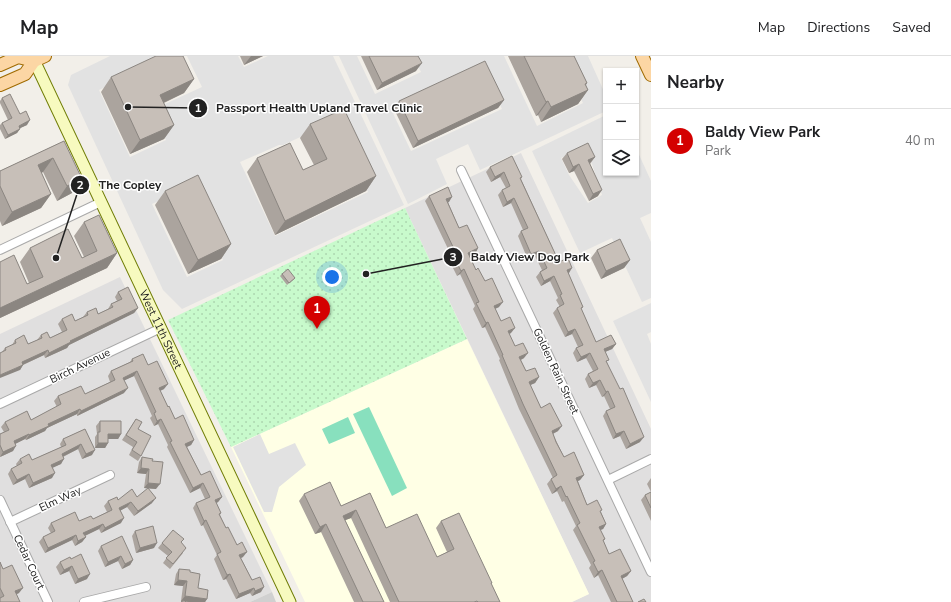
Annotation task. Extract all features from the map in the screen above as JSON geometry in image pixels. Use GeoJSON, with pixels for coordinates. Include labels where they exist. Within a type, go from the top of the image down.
{"type":"FeatureCollection","features":[{"type":"Feature","properties":{"kind":"main road"},"geometry":{"type":"LineString","coordinates":[[642,56],[651,75]]}},
{"type":"Feature","properties":{"kind":"main road"},"geometry":{"type":"LineString","coordinates":[[0,65],[18,57],[37,58]]}},
{"type":"Feature","properties":{"kind":"main road"},"geometry":{"type":"LineString","coordinates":[[0,85],[25,74],[37,58]]}},
{"type":"Feature","properties":{"kind":"street","name":"West 11th Street"},"geometry":{"type":"LineString","coordinates":[[37,58],[101,202],[290,602]]}},
{"type":"Feature","properties":{"kind":"street","name":"Golden Rain Street"},"geometry":{"type":"LineString","coordinates":[[461,170],[651,572]]}},
{"type":"Feature","properties":{"kind":"street"},"geometry":{"type":"LineString","coordinates":[[0,250],[101,202]]}},
{"type":"Feature","properties":{"kind":"street","name":"Birch Avenue"},"geometry":{"type":"LineString","coordinates":[[0,404],[161,328]]}},
{"type":"Feature","properties":{"kind":"street"},"geometry":{"type":"LineString","coordinates":[[608,480],[651,460]]}},
{"type":"Feature","properties":{"kind":"street","name":"Elm Way"},"geometry":{"type":"LineString","coordinates":[[10,522],[110,475]]}},
{"type":"Feature","properties":{"kind":"street","name":"Cedar Court"},"geometry":{"type":"LineString","coordinates":[[0,500],[48,602]]}},
{"type":"Feature","properties":{"kind":"street"},"geometry":{"type":"LineString","coordinates":[[84,602],[146,587]]}},
{"type":"Feature","properties":{"kind":"shaded area"},"geometry":{"type":"Polygon","coordinates":[[[110,56],[171,56],[99,90],[130,157],[166,140],[152,110],[202,87],[187,56],[238,56],[244,67],[268,56],[333,56],[404,205],[182,309],[163,290],[68,85],[71,75],[110,56]],[[335,121],[283,145],[279,145],[240,162],[275,236],[368,192],[335,121]],[[188,187],[152,204],[187,277],[223,260],[188,187]]]}},
{"type":"Feature","properties":{"kind":"shaded area"},"geometry":{"type":"Polygon","coordinates":[[[339,56],[357,56],[375,94],[421,72],[413,56],[504,56],[537,126],[583,103],[561,56],[588,56],[603,89],[603,112],[480,170],[468,144],[436,159],[447,184],[408,204],[339,56]],[[481,64],[390,107],[411,151],[502,109],[481,64]]]}},
{"type":"Feature","properties":{"kind":"shaded area"},"geometry":{"type":"Polygon","coordinates":[[[603,116],[603,176],[639,176],[639,155],[651,181],[651,213],[640,218],[651,242],[651,298],[642,302],[612,238],[580,253],[532,151],[603,116]],[[584,148],[561,158],[569,175],[588,203],[602,195],[592,164],[584,148]]]}},
{"type":"Feature","properties":{"kind":"shaded area"},"geometry":{"type":"Polygon","coordinates":[[[521,153],[651,429],[651,602],[572,602],[589,594],[405,208],[521,153]]]}},
{"type":"Feature","properties":{"kind":"shaded area"},"geometry":{"type":"Polygon","coordinates":[[[120,277],[272,592],[250,602],[0,602],[0,334],[120,277]]]}},
{"type":"Feature","properties":{"kind":"shaded area"},"geometry":{"type":"Polygon","coordinates":[[[651,303],[651,332],[647,334],[651,344],[651,402],[613,321],[651,303]]]}},
{"type":"Feature","properties":{"kind":"shaded area"},"geometry":{"type":"Polygon","coordinates":[[[467,339],[589,594],[572,602],[305,602],[231,447],[467,339]]]}},
{"type":"Feature","properties":{"kind":"shaded area"},"geometry":{"type":"Polygon","coordinates":[[[260,434],[269,454],[295,443],[306,465],[279,487],[272,512],[264,512],[233,447],[260,434]]]}},
{"type":"Feature","properties":{"kind":"shaded area"},"geometry":{"type":"Polygon","coordinates":[[[272,592],[276,602],[250,602],[272,592]]]}},
{"type":"Feature","properties":{"kind":"green space"},"geometry":{"type":"Polygon","coordinates":[[[405,208],[467,339],[231,447],[168,320],[405,208]]]}},
{"type":"Feature","properties":{"kind":"green space"},"geometry":{"type":"Polygon","coordinates":[[[369,407],[407,488],[392,496],[353,414],[369,407]]]}},
{"type":"Feature","properties":{"kind":"green space"},"geometry":{"type":"Polygon","coordinates":[[[348,417],[355,433],[329,444],[322,429],[348,417]]]}},
{"type":"Feature","properties":{"kind":"building"},"geometry":{"type":"Polygon","coordinates":[[[156,56],[183,56],[194,79],[160,95],[174,125],[140,140],[111,77],[156,56]]]}},
{"type":"Feature","properties":{"kind":"building"},"geometry":{"type":"Polygon","coordinates":[[[369,56],[418,56],[422,63],[382,83],[369,56]]]}},
{"type":"Feature","properties":{"kind":"building"},"geometry":{"type":"Polygon","coordinates":[[[524,56],[574,56],[587,83],[585,84],[588,90],[551,107],[548,101],[546,102],[524,56]]]}},
{"type":"Feature","properties":{"kind":"building"},"geometry":{"type":"Polygon","coordinates":[[[485,61],[504,100],[418,141],[399,101],[485,61]]]}},
{"type":"Feature","properties":{"kind":"building"},"geometry":{"type":"Polygon","coordinates":[[[10,94],[20,114],[26,111],[30,120],[19,126],[20,129],[8,135],[2,123],[12,118],[2,98],[10,94]]]}},
{"type":"Feature","properties":{"kind":"building"},"geometry":{"type":"Polygon","coordinates":[[[344,109],[376,176],[285,221],[257,158],[290,143],[303,170],[327,159],[310,124],[344,109]]]}},
{"type":"Feature","properties":{"kind":"building"},"geometry":{"type":"Polygon","coordinates":[[[64,141],[82,179],[67,186],[53,158],[38,165],[51,194],[12,212],[0,186],[0,171],[64,141]]]}},
{"type":"Feature","properties":{"kind":"building"},"geometry":{"type":"Polygon","coordinates":[[[588,143],[595,157],[588,160],[602,190],[593,194],[579,164],[573,167],[567,153],[588,143]]]}},
{"type":"Feature","properties":{"kind":"building"},"geometry":{"type":"Polygon","coordinates":[[[512,156],[522,177],[520,178],[559,262],[568,258],[572,268],[567,270],[583,307],[581,308],[596,342],[611,335],[616,344],[604,349],[609,360],[606,361],[620,389],[623,388],[644,437],[630,444],[624,431],[616,434],[606,411],[615,407],[608,391],[606,392],[600,380],[593,383],[588,374],[598,369],[590,353],[581,357],[576,348],[583,345],[575,329],[568,332],[557,308],[564,304],[560,295],[562,294],[554,276],[544,281],[540,272],[547,268],[539,251],[531,254],[521,231],[528,228],[514,198],[507,202],[502,190],[510,186],[504,172],[495,177],[490,167],[512,156]]]}},
{"type":"Feature","properties":{"kind":"building"},"geometry":{"type":"Polygon","coordinates":[[[198,175],[231,244],[198,260],[165,191],[198,175]]]}},
{"type":"Feature","properties":{"kind":"building"},"geometry":{"type":"Polygon","coordinates":[[[448,187],[452,197],[446,199],[459,228],[467,225],[478,248],[468,253],[476,270],[478,268],[485,281],[492,278],[503,302],[494,306],[501,321],[510,317],[515,328],[508,331],[515,346],[523,343],[528,353],[519,357],[526,371],[535,368],[539,377],[529,382],[541,408],[550,403],[562,426],[552,431],[556,442],[564,457],[574,452],[584,475],[576,478],[587,505],[597,500],[602,510],[600,511],[606,524],[599,527],[605,539],[603,540],[609,554],[620,549],[631,571],[621,576],[633,602],[617,602],[602,570],[598,572],[593,562],[595,561],[577,525],[580,523],[567,496],[566,497],[561,486],[556,489],[551,479],[557,475],[523,404],[488,322],[486,323],[476,303],[479,302],[464,269],[461,271],[451,251],[454,249],[429,196],[448,187]]]}},
{"type":"Feature","properties":{"kind":"building"},"geometry":{"type":"Polygon","coordinates":[[[99,215],[117,253],[0,308],[0,262],[14,255],[27,284],[43,277],[30,248],[68,229],[82,258],[97,251],[84,222],[99,215]]]}},
{"type":"Feature","properties":{"kind":"building"},"geometry":{"type":"Polygon","coordinates":[[[620,239],[630,260],[606,271],[597,250],[620,239]]]}},
{"type":"Feature","properties":{"kind":"building"},"geometry":{"type":"Polygon","coordinates":[[[288,269],[295,278],[289,283],[282,274],[288,269]]]}},
{"type":"Feature","properties":{"kind":"building"},"geometry":{"type":"Polygon","coordinates":[[[128,287],[138,308],[70,341],[71,342],[49,353],[48,350],[22,362],[23,365],[0,375],[0,353],[6,350],[5,348],[16,343],[15,340],[24,335],[28,344],[42,338],[41,335],[47,332],[50,338],[67,330],[62,319],[72,314],[75,321],[88,315],[87,312],[96,308],[98,314],[113,307],[111,304],[122,299],[118,292],[128,287]]]}},
{"type":"Feature","properties":{"kind":"building"},"geometry":{"type":"Polygon","coordinates":[[[143,354],[148,365],[157,361],[168,384],[159,388],[175,419],[183,415],[194,440],[185,444],[201,475],[210,471],[222,497],[215,500],[221,513],[219,514],[226,528],[228,527],[237,545],[242,542],[247,552],[239,555],[252,580],[260,577],[264,587],[255,591],[254,588],[239,594],[230,574],[227,575],[217,554],[221,552],[196,503],[210,497],[203,483],[193,488],[170,442],[172,441],[161,419],[157,421],[154,413],[156,412],[137,371],[123,378],[128,388],[14,441],[16,446],[3,452],[0,445],[0,434],[9,430],[5,422],[27,411],[31,420],[61,404],[58,396],[81,386],[85,394],[115,380],[111,371],[133,361],[132,359],[143,354]]]}},
{"type":"Feature","properties":{"kind":"building"},"geometry":{"type":"Polygon","coordinates":[[[136,419],[142,422],[138,429],[151,436],[141,456],[132,450],[137,442],[126,435],[136,419]]]}},
{"type":"Feature","properties":{"kind":"building"},"geometry":{"type":"Polygon","coordinates":[[[100,421],[121,421],[121,434],[108,434],[108,443],[98,443],[100,421]]]}},
{"type":"Feature","properties":{"kind":"building"},"geometry":{"type":"Polygon","coordinates":[[[85,429],[95,450],[86,454],[81,444],[62,454],[64,459],[51,465],[55,473],[33,483],[29,474],[17,480],[11,469],[22,463],[20,459],[29,454],[32,460],[66,445],[63,439],[85,429]]]}},
{"type":"Feature","properties":{"kind":"building"},"geometry":{"type":"Polygon","coordinates":[[[142,457],[153,459],[152,461],[163,462],[160,484],[148,483],[149,469],[141,468],[142,457]]]}},
{"type":"Feature","properties":{"kind":"building"},"geometry":{"type":"Polygon","coordinates":[[[330,482],[341,506],[370,493],[386,528],[417,514],[437,557],[454,549],[441,521],[459,513],[500,602],[399,602],[356,510],[343,516],[384,602],[363,602],[326,524],[320,527],[304,494],[330,482]]]}},
{"type":"Feature","properties":{"kind":"building"},"geometry":{"type":"Polygon","coordinates":[[[148,488],[156,498],[138,511],[131,502],[119,508],[124,518],[105,528],[103,524],[83,533],[86,537],[78,541],[76,535],[48,548],[43,537],[55,531],[51,523],[75,512],[79,521],[91,516],[93,519],[112,510],[108,501],[117,497],[118,500],[132,489],[137,497],[148,488]]]}},
{"type":"Feature","properties":{"kind":"building"},"geometry":{"type":"Polygon","coordinates":[[[651,492],[651,508],[645,495],[651,492]]]}},
{"type":"Feature","properties":{"kind":"building"},"geometry":{"type":"Polygon","coordinates":[[[153,526],[157,543],[140,548],[135,531],[153,526]]]}},
{"type":"Feature","properties":{"kind":"building"},"geometry":{"type":"Polygon","coordinates":[[[173,530],[184,539],[181,542],[186,548],[173,564],[166,558],[172,552],[162,543],[173,530]]]}},
{"type":"Feature","properties":{"kind":"building"},"geometry":{"type":"Polygon","coordinates":[[[122,536],[133,560],[125,564],[121,556],[108,562],[101,546],[122,536]]]}},
{"type":"Feature","properties":{"kind":"building"},"geometry":{"type":"Polygon","coordinates":[[[81,554],[90,574],[78,579],[72,566],[64,570],[60,562],[81,554]]]}},
{"type":"Feature","properties":{"kind":"building"},"geometry":{"type":"Polygon","coordinates":[[[0,562],[3,569],[12,565],[23,588],[15,591],[20,602],[0,602],[0,598],[4,596],[0,588],[0,562]]]}},
{"type":"Feature","properties":{"kind":"building"},"geometry":{"type":"Polygon","coordinates":[[[179,569],[190,570],[190,572],[200,574],[198,588],[208,590],[207,599],[185,596],[187,581],[178,580],[179,569]]]}},
{"type":"Feature","properties":{"kind":"building"},"geometry":{"type":"Polygon","coordinates":[[[644,599],[646,602],[638,602],[644,599]]]}},
{"type":"Feature","properties":{"kind":"place","name":"Passport Health Upland Travel Clinic"},"geometry":{"type":"Point","coordinates":[128,107]}},
{"type":"Feature","properties":{"kind":"place","name":"The Copley"},"geometry":{"type":"Point","coordinates":[56,258]}},
{"type":"Feature","properties":{"kind":"place","name":"Baldy View Dog Park"},"geometry":{"type":"Point","coordinates":[366,274]}},
{"type":"Feature","properties":{"kind":"place","name":"Baldy View Park"},"geometry":{"type":"Point","coordinates":[317,329]}}]}
